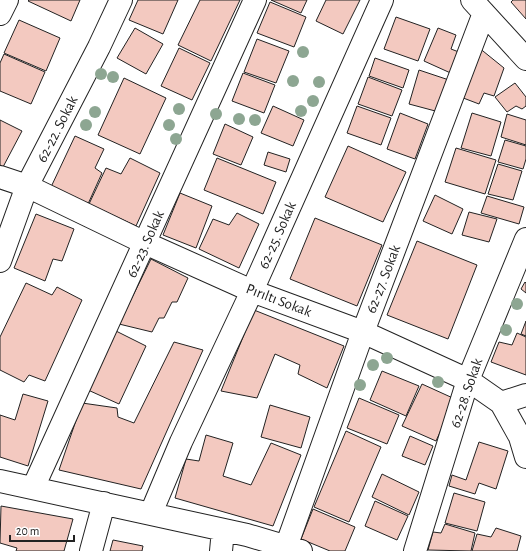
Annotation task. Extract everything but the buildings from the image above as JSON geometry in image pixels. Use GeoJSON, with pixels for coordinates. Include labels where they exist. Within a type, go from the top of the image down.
{"type":"FeatureCollection","features":[{"type":"Feature","properties":{"kind":"street"},"geometry":{"type":"LineString","coordinates":[[0,14],[7,0]]}},
{"type":"Feature","properties":{"kind":"street","name":"62-22. Sokak"},"geometry":{"type":"LineString","coordinates":[[0,261],[27,186],[121,0]]}},
{"type":"Feature","properties":{"kind":"street","name":"62-23. Sokak"},"geometry":{"type":"LineString","coordinates":[[33,488],[255,0]]}},
{"type":"Feature","properties":{"kind":"street","name":"62-25. Sokak"},"geometry":{"type":"LineString","coordinates":[[151,513],[181,442],[252,291],[382,0]]}},
{"type":"Feature","properties":{"kind":"street"},"geometry":{"type":"LineString","coordinates":[[478,6],[526,58]]}},
{"type":"Feature","properties":{"kind":"street","name":"62-27. Sokak"},"geometry":{"type":"LineString","coordinates":[[293,549],[363,332],[478,6]]}},
{"type":"Feature","properties":{"kind":"street","name":"Pırıltı Sokak"},"geometry":{"type":"LineString","coordinates":[[0,177],[27,186],[145,243],[252,291],[363,332],[468,380],[501,403],[520,438],[526,457]]}},
{"type":"Feature","properties":{"kind":"street","name":"62-28. Sokak"},"geometry":{"type":"LineString","coordinates":[[415,551],[468,380],[526,239]]}},
{"type":"Feature","properties":{"kind":"street"},"geometry":{"type":"LineString","coordinates":[[501,403],[526,395]]}},
{"type":"Feature","properties":{"kind":"street"},"geometry":{"type":"LineString","coordinates":[[0,480],[151,513],[293,549]]}},
{"type":"Feature","properties":{"kind":"street"},"geometry":{"type":"LineString","coordinates":[[91,551],[104,503]]}},
{"type":"Feature","properties":{"kind":"street"},"geometry":{"type":"LineString","coordinates":[[221,551],[222,530]]}}]}
